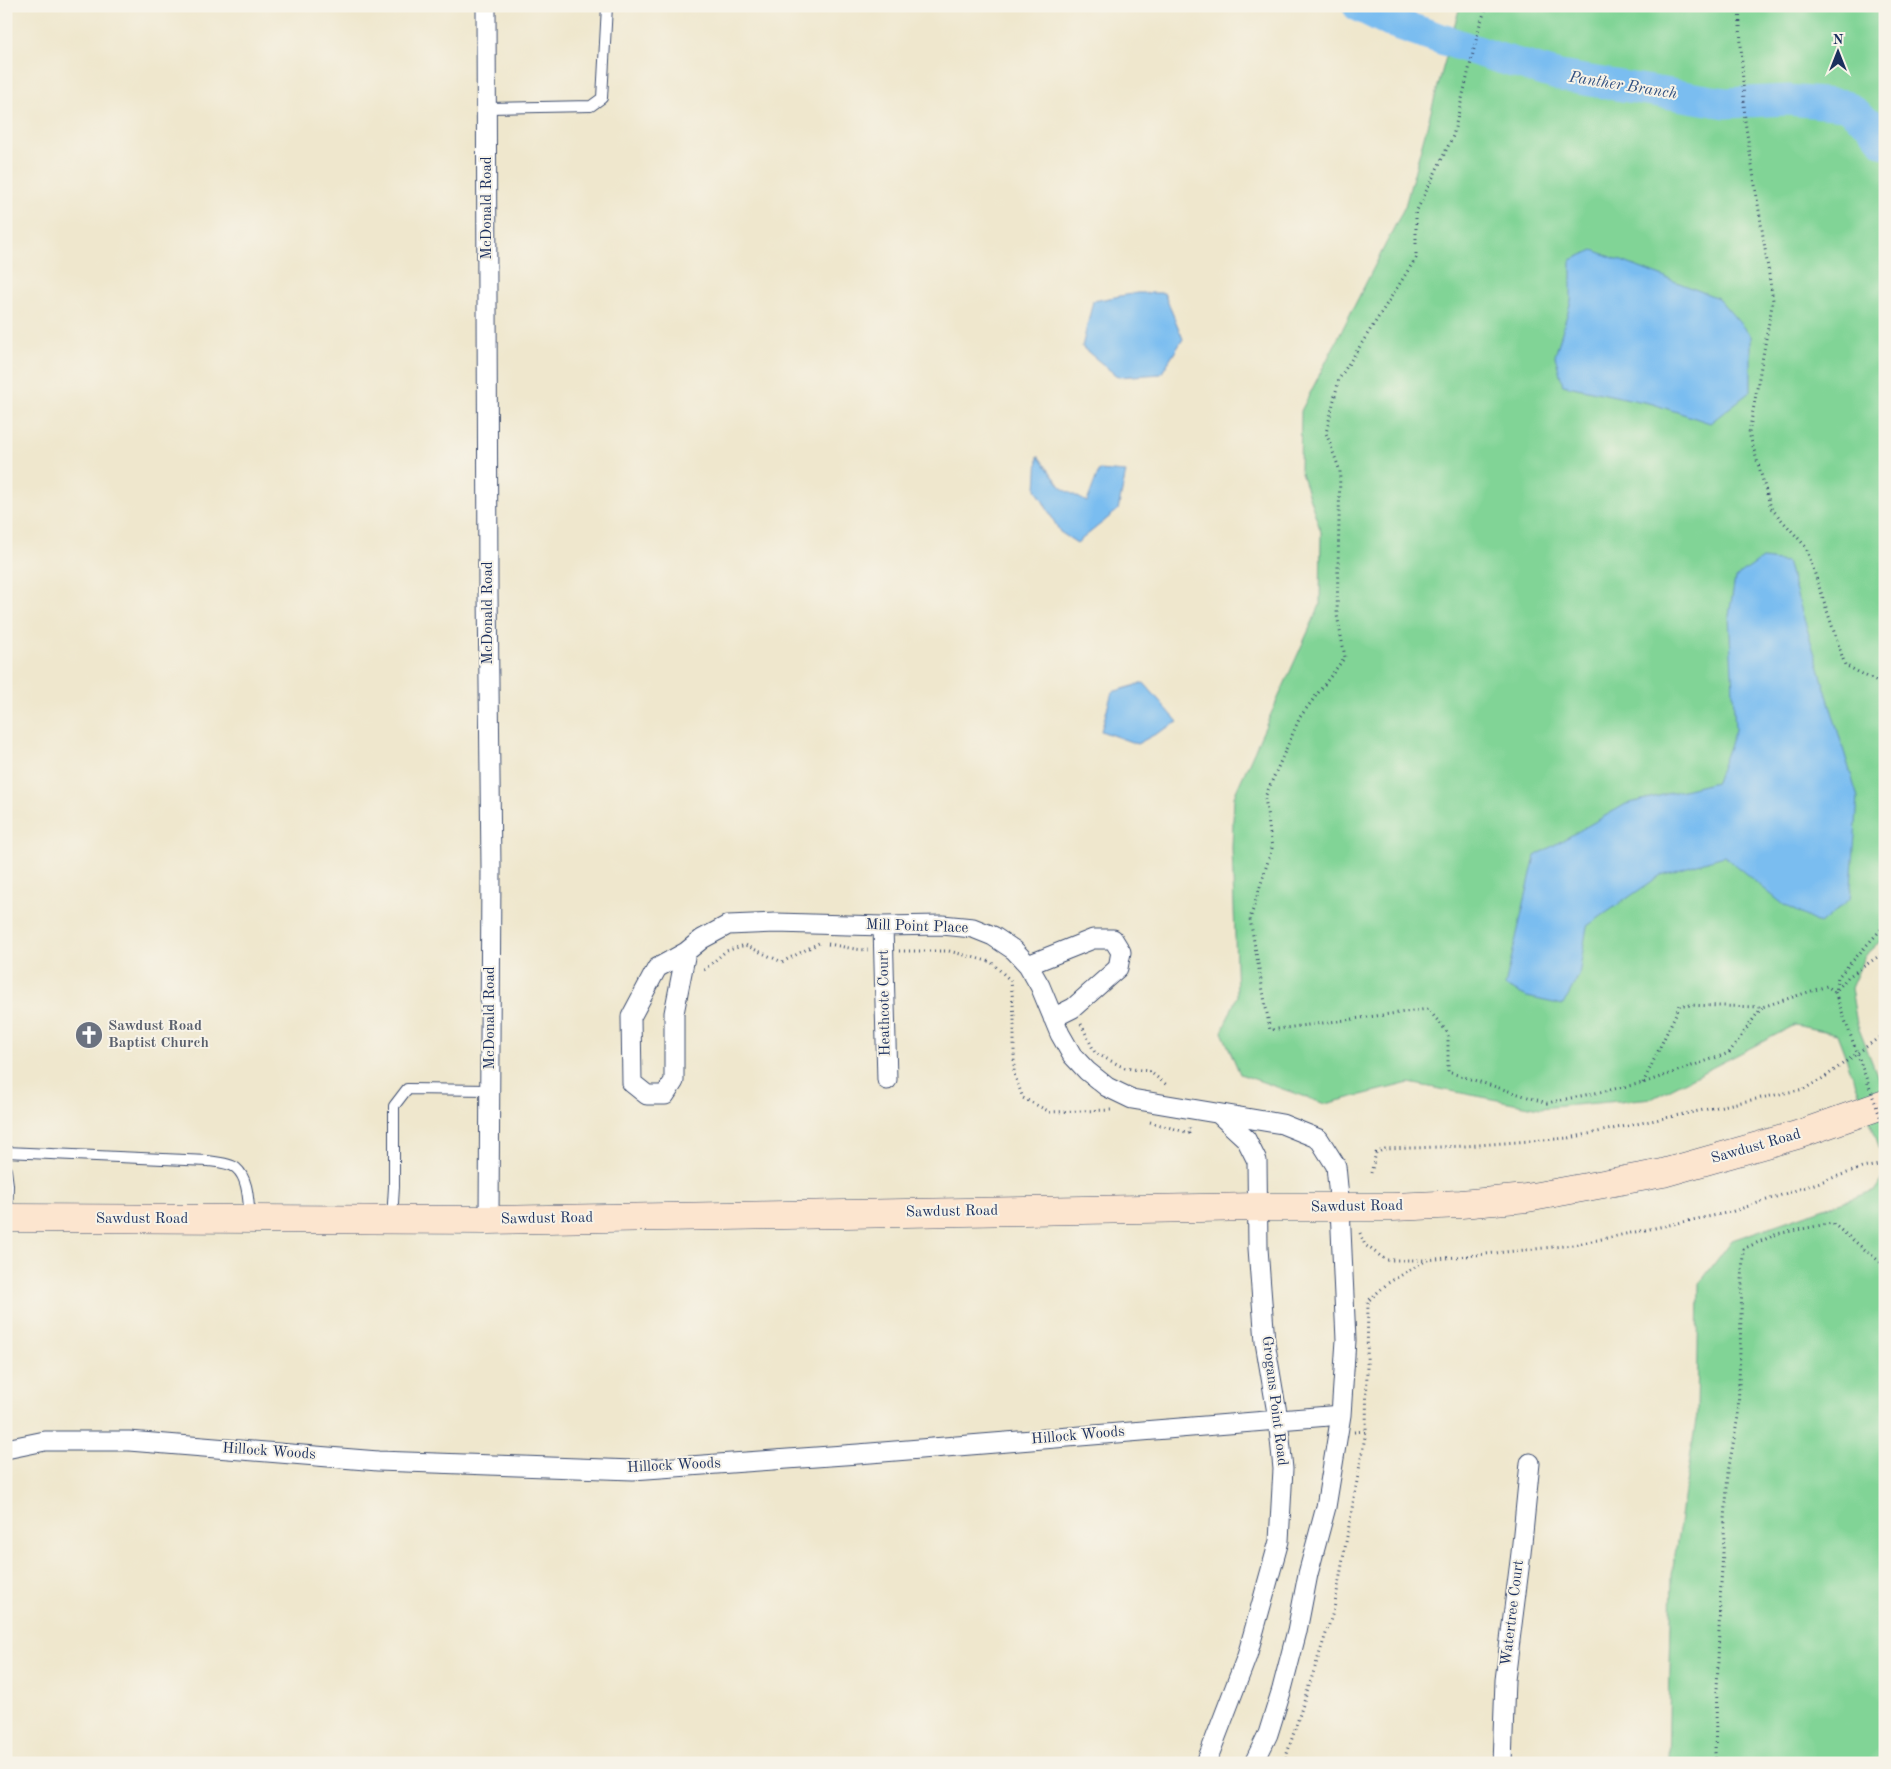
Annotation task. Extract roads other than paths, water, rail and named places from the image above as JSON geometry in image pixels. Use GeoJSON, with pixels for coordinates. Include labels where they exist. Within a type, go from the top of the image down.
{"type":"FeatureCollection","features":[{"type":"Feature","properties":{"kind":"street","name":"McDonald Road"},"geometry":{"type":"LineString","coordinates":[[486,6],[491,859],[489,1220]]}},
{"type":"Feature","properties":{"kind":"street","name":"Mill Point Place"},"geometry":{"type":"LineString","coordinates":[[686,952],[674,1013],[674,1081],[665,1095],[647,1095],[632,1083],[631,1017],[657,968],[728,925],[776,923],[883,926],[942,925],[973,928],[993,936],[1014,950],[1028,965],[1040,986],[1072,1055],[1087,1072],[1107,1087],[1132,1099],[1282,1124],[1318,1139],[1336,1166],[1340,1208]]}},
{"type":"Feature","properties":{"kind":"street","name":"Heathcote Court"},"geometry":{"type":"LineString","coordinates":[[883,926],[887,1080]]}},
{"type":"Feature","properties":{"kind":"street"},"geometry":{"type":"LineString","coordinates":[[1028,965],[1093,938],[1113,939],[1122,952],[1118,968],[1073,1008],[1054,1018]]}},
{"type":"Feature","properties":{"kind":"street","name":"Sawdust Road"},"geometry":{"type":"LineString","coordinates":[[6,1218],[489,1220],[1258,1207],[1340,1208],[1461,1204],[1527,1198],[1663,1172],[1797,1135],[1885,1104]]}},
{"type":"Feature","properties":{"kind":"street"},"geometry":{"type":"LineString","coordinates":[[1220,1115],[1246,1139],[1257,1161],[1258,1207]]}},
{"type":"Feature","properties":{"kind":"street","name":"Grogans Point Road"},"geometry":{"type":"LineString","coordinates":[[1206,1763],[1248,1656],[1279,1541],[1283,1469],[1278,1420],[1265,1342],[1258,1248],[1258,1207]]}},
{"type":"Feature","properties":{"kind":"street"},"geometry":{"type":"LineString","coordinates":[[1254,1763],[1268,1734],[1297,1631],[1308,1574],[1326,1507],[1341,1415],[1346,1340],[1340,1208]]}},
{"type":"Feature","properties":{"kind":"street","name":"Hillock Woods"},"geometry":{"type":"LineString","coordinates":[[6,1449],[45,1440],[128,1441],[378,1461],[633,1470],[1341,1415]]}},
{"type":"Feature","properties":{"kind":"street","name":"Watertree Court"},"geometry":{"type":"LineString","coordinates":[[1502,1763],[1505,1680],[1530,1463]]}},
{"type":"Feature","properties":{"kind":"lane"},"geometry":{"type":"LineString","coordinates":[[487,108],[591,106],[602,98],[607,6]]}},
{"type":"Feature","properties":{"kind":"lane"},"geometry":{"type":"LineString","coordinates":[[392,1220],[394,1106],[406,1089],[490,1090]]}},
{"type":"Feature","properties":{"kind":"lane"},"geometry":{"type":"LineString","coordinates":[[6,1152],[208,1160],[235,1167],[243,1178],[248,1197],[250,1219]]}},
{"type":"Feature","properties":{"kind":"lane"},"geometry":{"type":"LineString","coordinates":[[6,1170],[8,1185],[6,1218]]}},
{"type":"Feature","properties":{"kind":"water"},"geometry":{"type":"Polygon","coordinates":[[[1593,250],[1718,298],[1751,336],[1751,391],[1710,423],[1653,404],[1563,385],[1555,356],[1571,301],[1571,260],[1593,250]]]}},
{"type":"Feature","properties":{"kind":"water"},"geometry":{"type":"Polygon","coordinates":[[[1137,293],[1164,293],[1183,339],[1161,374],[1118,377],[1082,347],[1093,301],[1137,293]]]}},
{"type":"Feature","properties":{"kind":"water"},"geometry":{"type":"Polygon","coordinates":[[[1038,456],[1063,489],[1087,502],[1099,470],[1126,472],[1118,510],[1077,543],[1060,532],[1036,489],[1038,456]]]}},
{"type":"Feature","properties":{"kind":"water"},"geometry":{"type":"Polygon","coordinates":[[[1762,559],[1787,562],[1858,798],[1850,899],[1820,924],[1784,905],[1724,856],[1661,875],[1587,926],[1579,975],[1563,1005],[1527,997],[1505,986],[1535,856],[1626,804],[1716,782],[1735,730],[1729,616],[1735,578],[1762,559]]]}},
{"type":"Feature","properties":{"kind":"water"},"geometry":{"type":"Polygon","coordinates":[[[1144,683],[1178,722],[1137,744],[1101,731],[1112,692],[1144,683]]]}},
{"type":"Feature","properties":{"kind":"waterway","name":"Panther Branch"},"geometry":{"type":"LineString","coordinates":[[1358,6],[1388,21],[1492,56],[1560,76],[1726,103],[1788,100],[1845,105],[1868,122],[1885,143]]}},
{"type":"Feature","properties":{"kind":"place","name":"Sawdust Road Baptist Church"},"geometry":{"type":"Point","coordinates":[89,1035]}}]}
